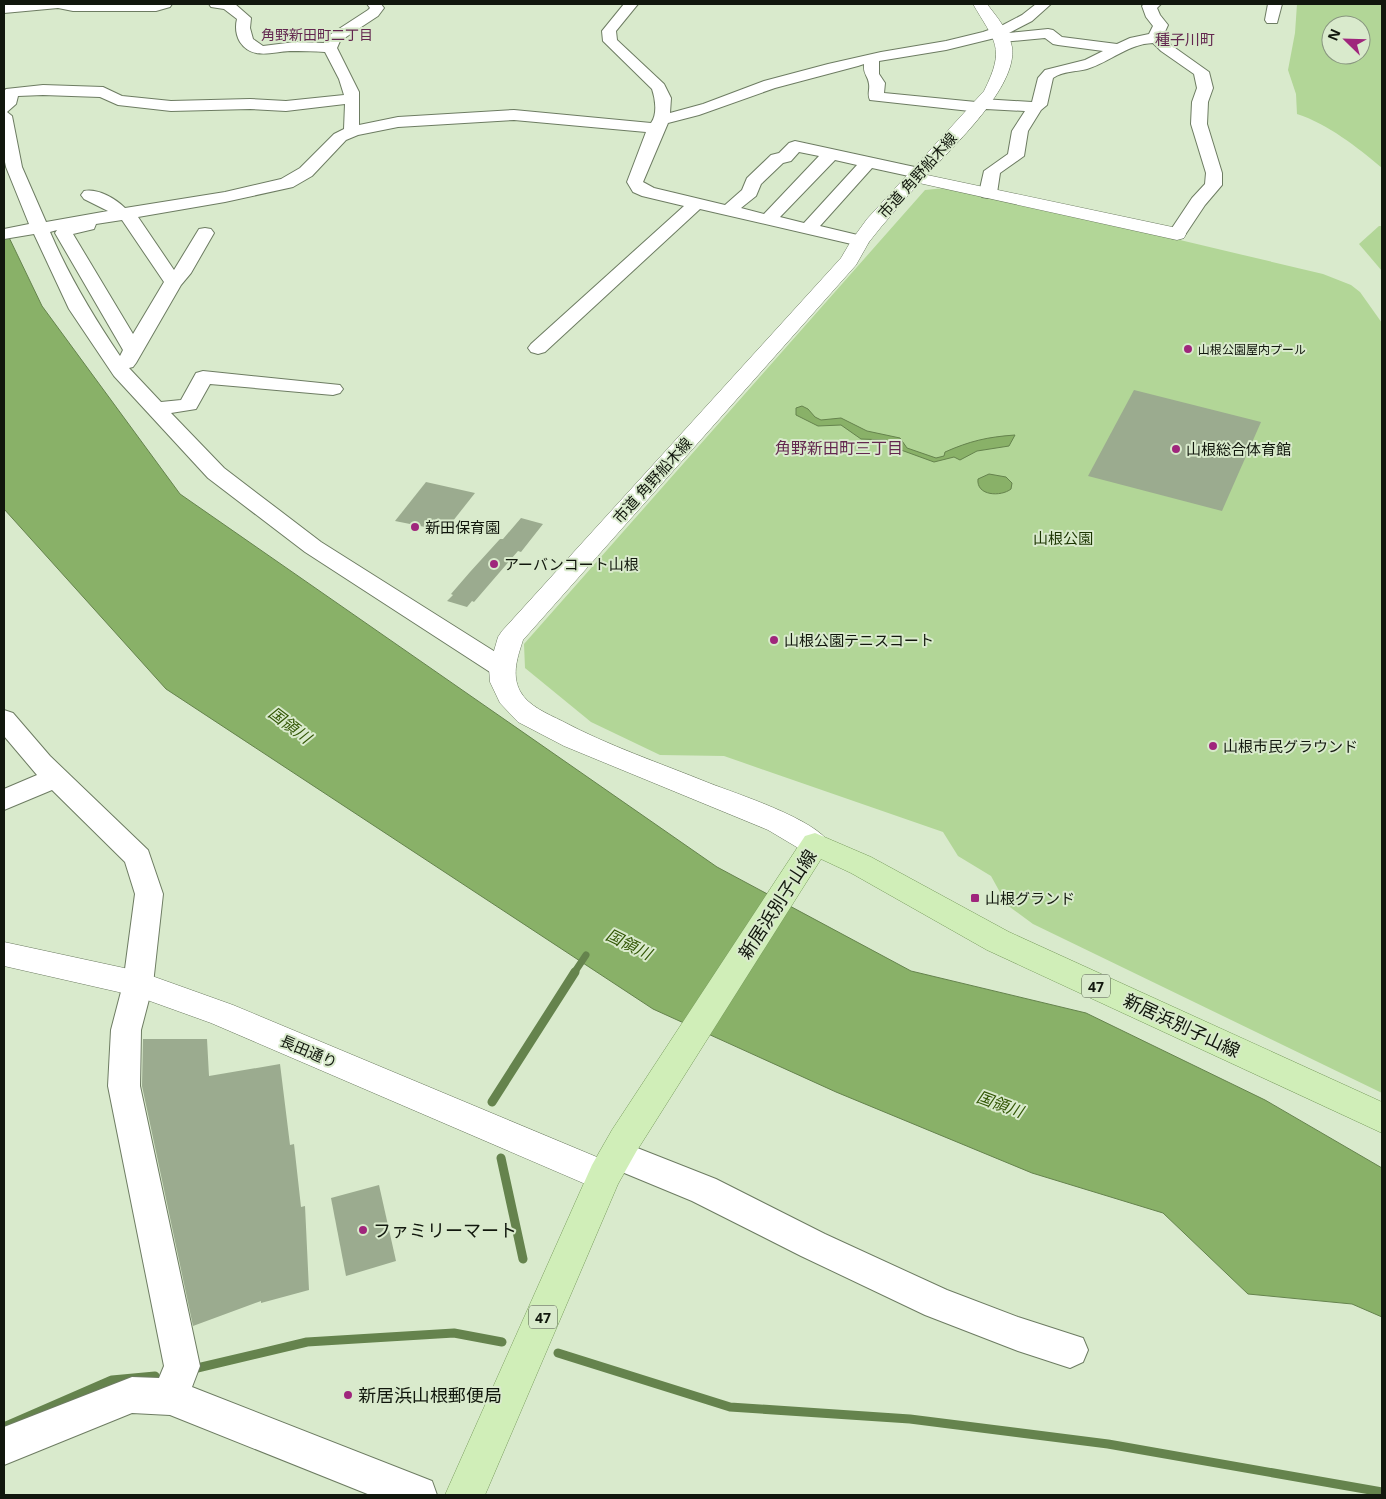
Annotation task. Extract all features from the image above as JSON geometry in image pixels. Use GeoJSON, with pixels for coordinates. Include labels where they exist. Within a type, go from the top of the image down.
{"type":"FeatureCollection","features":[{"type":"Feature","properties":{"kind":"main road","name":"新居浜別子山線"},"geometry":{"type":"LineString","coordinates":[[465,1495],[615,1157],[815,844],[861,865],[998,940],[1382,1118]]}},
{"type":"Feature","properties":{"kind":"street"},"geometry":{"type":"LineString","coordinates":[[4,9],[58,4],[74,6],[156,7],[165,4]]}},
{"type":"Feature","properties":{"kind":"street"},"geometry":{"type":"LineString","coordinates":[[216,4],[228,4],[244,18],[241,28],[244,38],[255,48],[261,50],[290,46],[330,48]]}},
{"type":"Feature","properties":{"kind":"street"},"geometry":{"type":"LineString","coordinates":[[353,131],[350,125],[352,100],[348,84],[330,48],[333,39],[378,8],[374,4]]}},
{"type":"Feature","properties":{"kind":"street"},"geometry":{"type":"LineString","coordinates":[[631,4],[609,31],[610,41],[659,87],[663,98],[659,124],[635,182],[639,188],[648,192],[860,241]]}},
{"type":"Feature","properties":{"kind":"street","name":"市道 角野船木線"},"geometry":{"type":"LineString","coordinates":[[502,668],[512,638],[849,261],[860,241],[916,175],[981,106],[1001,74],[1006,53],[1000,35],[980,4]]}},
{"type":"Feature","properties":{"kind":"street"},"geometry":{"type":"LineString","coordinates":[[1000,35],[1022,23],[1044,4]]}},
{"type":"Feature","properties":{"kind":"street"},"geometry":{"type":"LineString","coordinates":[[1272,20],[1275,4]]}},
{"type":"Feature","properties":{"kind":"street"},"geometry":{"type":"LineString","coordinates":[[729,210],[750,192],[754,182],[777,159],[785,157],[795,146],[868,162],[988,193],[1177,234],[1198,202],[1213,185],[1214,173],[1200,124],[1200,102],[1205,88],[1201,72],[1166,48],[1154,36],[1161,25],[1153,17],[1148,5]]}},
{"type":"Feature","properties":{"kind":"street"},"geometry":{"type":"LineString","coordinates":[[4,234],[126,215],[225,197],[287,183],[306,172],[340,137],[353,131],[398,122],[514,115],[659,124],[783,80],[872,58],[1000,35],[1048,33],[1058,41],[1117,48]]}},
{"type":"Feature","properties":{"kind":"street"},"geometry":{"type":"LineString","coordinates":[[988,193],[992,171],[1016,156],[1020,131],[1035,107],[1039,105],[1045,79],[1048,75],[1060,70],[1082,66],[1117,48],[1144,39],[1156,38]]}},
{"type":"Feature","properties":{"kind":"street"},"geometry":{"type":"LineString","coordinates":[[872,58],[871,74],[877,83],[876,97],[981,106],[1035,107]]}},
{"type":"Feature","properties":{"kind":"street"},"geometry":{"type":"LineString","coordinates":[[4,108],[8,104],[11,92],[36,90],[103,92],[118,100],[171,106],[250,104],[280,106],[352,100]]}},
{"type":"Feature","properties":{"kind":"street"},"geometry":{"type":"LineString","coordinates":[[4,116],[14,167],[33,229],[49,250],[79,309],[121,372],[216,473],[313,547],[502,668],[503,682],[509,696],[528,715],[574,739],[778,822],[815,844]]}},
{"type":"Feature","properties":{"kind":"street"},"geometry":{"type":"LineString","coordinates":[[769,219],[831,154]]}},
{"type":"Feature","properties":{"kind":"street"},"geometry":{"type":"LineString","coordinates":[[808,229],[868,162]]}},
{"type":"Feature","properties":{"kind":"street"},"geometry":{"type":"LineString","coordinates":[[90,195],[126,215],[173,282]]}},
{"type":"Feature","properties":{"kind":"street"},"geometry":{"type":"LineString","coordinates":[[538,348],[697,203]]}},
{"type":"Feature","properties":{"kind":"street"},"geometry":{"type":"LineString","coordinates":[[126,215],[67,230],[64,233],[133,350]]}},
{"type":"Feature","properties":{"kind":"street"},"geometry":{"type":"LineString","coordinates":[[121,372],[173,282],[182,273],[205,233]]}},
{"type":"Feature","properties":{"kind":"street"},"geometry":{"type":"LineString","coordinates":[[155,409],[189,405],[203,377],[333,390]]}},
{"type":"Feature","properties":{"kind":"street"},"geometry":{"type":"LineString","coordinates":[[6,725],[41,763],[138,857],[149,894],[138,984],[126,1030],[124,1086],[182,1366],[170,1397]]}},
{"type":"Feature","properties":{"kind":"street"},"geometry":{"type":"LineString","coordinates":[[4,800],[56,777]]}},
{"type":"Feature","properties":{"kind":"street","name":"長田通り"},"geometry":{"type":"LineString","coordinates":[[4,954],[138,984],[615,1157]]}},
{"type":"Feature","properties":{"kind":"street"},"geometry":{"type":"LineString","coordinates":[[615,1157],[704,1190],[937,1303],[1018,1334],[1070,1350]]}},
{"type":"Feature","properties":{"kind":"street"},"geometry":{"type":"LineString","coordinates":[[4,1446],[132,1394],[170,1397],[418,1495]]}},
{"type":"Feature","properties":{"kind":"green space"},"geometry":{"type":"Polygon","coordinates":[[[1297,4],[1382,4],[1382,168],[1331,130],[1297,114],[1296,94],[1288,70],[1295,33],[1297,4]]]}},
{"type":"Feature","properties":{"kind":"green space","name":"山根公園"},"geometry":{"type":"Polygon","coordinates":[[[945,188],[1323,274],[1351,285],[1360,292],[1382,323],[1382,1093],[1033,924],[1007,905],[991,876],[958,856],[943,832],[724,756],[660,755],[591,722],[525,668],[524,644],[925,190],[945,188]]]}},
{"type":"Feature","properties":{"kind":"green space"},"geometry":{"type":"Polygon","coordinates":[[[1379,226],[1382,226],[1382,271],[1359,244],[1379,226]]]}},
{"type":"Feature","properties":{"kind":"water","name":"国領川"},"geometry":{"type":"Polygon","coordinates":[[[4,227],[42,306],[180,494],[717,867],[911,971],[1086,1013],[1265,1100],[1382,1168],[1382,1317],[1352,1304],[1248,1294],[1163,1213],[1032,1173],[836,1092],[653,1009],[166,689],[4,509],[4,227]]]}},
{"type":"Feature","properties":{"kind":"water"},"geometry":{"type":"Polygon","coordinates":[[[802,406],[821,420],[841,418],[867,431],[900,438],[907,448],[936,458],[944,456],[945,452],[971,442],[1015,435],[1009,446],[977,451],[960,460],[954,457],[934,462],[901,450],[897,444],[886,440],[861,439],[841,425],[818,426],[796,415],[796,408],[802,406]]]}},
{"type":"Feature","properties":{"kind":"water"},"geometry":{"type":"Polygon","coordinates":[[[989,474],[1006,477],[1012,483],[1011,489],[1007,492],[996,494],[985,492],[978,485],[978,479],[989,474]]]}},
{"type":"Feature","properties":{"kind":"building","name":"山根総合体育館"},"geometry":{"type":"Polygon","coordinates":[[[1134,390],[1261,422],[1222,511],[1088,476],[1134,390]]]}},
{"type":"Feature","properties":{"kind":"building"},"geometry":{"type":"Polygon","coordinates":[[[426,482],[475,493],[445,531],[395,521],[426,482]]]}},
{"type":"Feature","properties":{"kind":"building","name":"アーバンコート山根"},"geometry":{"type":"Polygon","coordinates":[[[521,518],[543,524],[521,552],[518,551],[474,602],[472,601],[467,607],[447,601],[470,572],[521,518]]]}},
{"type":"Feature","properties":{"kind":"building"},"geometry":{"type":"Polygon","coordinates":[[[143,1039],[207,1039],[209,1076],[280,1064],[290,1145],[294,1144],[301,1207],[305,1206],[309,1290],[261,1303],[261,1301],[193,1326],[142,1086],[143,1039]]]}},
{"type":"Feature","properties":{"kind":"building","name":"ファミリーマート"},"geometry":{"type":"Polygon","coordinates":[[[379,1185],[396,1261],[346,1276],[331,1198],[379,1185]]]}},
{"type":"Feature","properties":{"kind":"waterway"},"geometry":{"type":"LineString","coordinates":[[574,973],[586,955]]}},
{"type":"Feature","properties":{"kind":"waterway"},"geometry":{"type":"LineString","coordinates":[[492,1102],[575,972]]}},
{"type":"Feature","properties":{"kind":"waterway"},"geometry":{"type":"LineString","coordinates":[[501,1158],[523,1259]]}},
{"type":"Feature","properties":{"kind":"waterway"},"geometry":{"type":"LineString","coordinates":[[193,1369],[307,1342],[454,1333],[502,1342]]}},
{"type":"Feature","properties":{"kind":"waterway"},"geometry":{"type":"LineString","coordinates":[[558,1353],[730,1407],[910,1419],[1108,1444],[1382,1492]]}},
{"type":"Feature","properties":{"kind":"waterway"},"geometry":{"type":"LineString","coordinates":[[4,1427],[112,1380],[155,1376]]}},
{"type":"Feature","properties":{"kind":"place","name":"山根公園屋内プール"},"geometry":{"type":"Point","coordinates":[1188,349]}},
{"type":"Feature","properties":{"kind":"place","name":"山根総合体育館"},"geometry":{"type":"Point","coordinates":[1176,449]}},
{"type":"Feature","properties":{"kind":"place","name":"新田保育園"},"geometry":{"type":"Point","coordinates":[415,527]}},
{"type":"Feature","properties":{"kind":"place","name":"アーバンコート山根"},"geometry":{"type":"Point","coordinates":[494,564]}},
{"type":"Feature","properties":{"kind":"place","name":"山根公園テニスコート"},"geometry":{"type":"Point","coordinates":[774,640]}},
{"type":"Feature","properties":{"kind":"place","name":"山根市民グラウンド"},"geometry":{"type":"Point","coordinates":[1213,746]}},
{"type":"Feature","properties":{"kind":"place","name":"山根グランド"},"geometry":{"type":"Point","coordinates":[975,898]}},
{"type":"Feature","properties":{"kind":"place","name":"ファミリーマート"},"geometry":{"type":"Point","coordinates":[363,1230]}},
{"type":"Feature","properties":{"kind":"place","name":"新居浜山根郵便局"},"geometry":{"type":"Point","coordinates":[348,1395]}},
{"type":"Feature","properties":{"kind":"district","name":"角野新田町二丁目"},"geometry":{"type":"Point","coordinates":[317,34]}},
{"type":"Feature","properties":{"kind":"district","name":"種子川町"},"geometry":{"type":"Point","coordinates":[1185,39]}},
{"type":"Feature","properties":{"kind":"district","name":"角野新田町三丁目"},"geometry":{"type":"Point","coordinates":[839,448]}}]}
